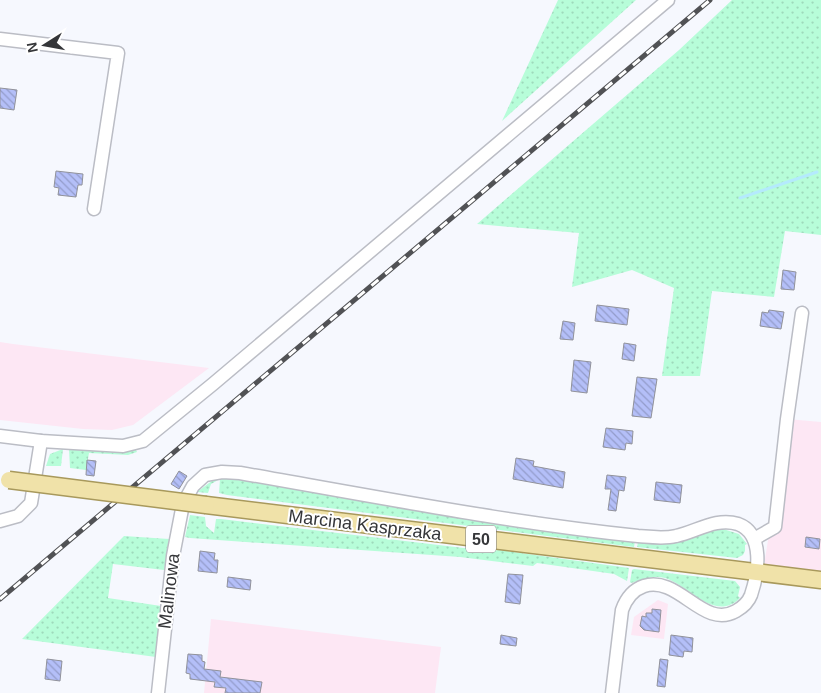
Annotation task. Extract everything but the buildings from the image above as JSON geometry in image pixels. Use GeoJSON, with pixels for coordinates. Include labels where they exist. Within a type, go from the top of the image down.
{"type":"FeatureCollection","features":[{"type":"Feature","properties":{"kind":"main road","name":"Marcina Kasprzaka"},"geometry":{"type":"LineString","coordinates":[[5,479],[821,580]]}},
{"type":"Feature","properties":{"kind":"street"},"geometry":{"type":"LineString","coordinates":[[0,436],[40,441],[123,446],[143,441],[668,0]]}},
{"type":"Feature","properties":{"kind":"street"},"geometry":{"type":"LineString","coordinates":[[0,38],[118,53],[94,209]]}},
{"type":"Feature","properties":{"kind":"street"},"geometry":{"type":"LineString","coordinates":[[612,693],[622,610],[627,597],[639,588],[650,584],[668,586],[703,610],[718,615],[732,614],[745,606],[751,595],[757,567],[754,539],[775,527],[787,419],[802,313]]}},
{"type":"Feature","properties":{"kind":"street"},"geometry":{"type":"LineString","coordinates":[[0,521],[18,516],[30,503],[40,441]]}},
{"type":"Feature","properties":{"kind":"street","name":"Marcina Kasprzaka"},"geometry":{"type":"LineString","coordinates":[[189,492],[206,475],[222,472],[240,473],[499,518],[639,536],[663,538],[677,536],[710,525],[728,522],[739,525],[754,539]]}},
{"type":"Feature","properties":{"kind":"street","name":"Malinowa"},"geometry":{"type":"LineString","coordinates":[[158,693],[173,556],[183,504],[189,492]]}},
{"type":"Feature","properties":{"kind":"shaded area"},"geometry":{"type":"Polygon","coordinates":[[[0,342],[209,368],[133,425],[112,430],[83,429],[0,420],[0,342]]]}},
{"type":"Feature","properties":{"kind":"shaded area"},"geometry":{"type":"Polygon","coordinates":[[[787,419],[821,422],[821,580],[763,572],[787,419]]]}},
{"type":"Feature","properties":{"kind":"shaded area"},"geometry":{"type":"Polygon","coordinates":[[[658,600],[668,604],[664,639],[631,635],[634,617],[658,600]]]}},
{"type":"Feature","properties":{"kind":"shaded area"},"geometry":{"type":"Polygon","coordinates":[[[211,619],[441,647],[435,693],[204,693],[211,619]]]}},
{"type":"Feature","properties":{"kind":"green space"},"geometry":{"type":"Polygon","coordinates":[[[558,0],[636,0],[502,121],[558,0]]]}},
{"type":"Feature","properties":{"kind":"green space"},"geometry":{"type":"Polygon","coordinates":[[[732,0],[821,0],[821,235],[785,231],[774,297],[712,291],[700,376],[662,376],[674,288],[632,270],[572,287],[579,233],[477,224],[679,50],[732,0]]]}},
{"type":"Feature","properties":{"kind":"green space"},"geometry":{"type":"Polygon","coordinates":[[[63,449],[61,466],[46,466],[50,454],[63,449]]]}},
{"type":"Feature","properties":{"kind":"green space"},"geometry":{"type":"Polygon","coordinates":[[[69,449],[120,453],[136,450],[137,452],[128,455],[89,453],[86,470],[70,468],[69,449]]]}},
{"type":"Feature","properties":{"kind":"green space"},"geometry":{"type":"Polygon","coordinates":[[[230,477],[635,541],[634,547],[227,495],[219,493],[220,479],[211,484],[208,493],[197,492],[213,480],[230,477]]]}},
{"type":"Feature","properties":{"kind":"green space"},"geometry":{"type":"Polygon","coordinates":[[[190,515],[205,517],[206,526],[214,533],[216,519],[221,519],[489,551],[499,550],[629,568],[627,581],[614,574],[537,563],[533,566],[460,557],[190,538],[185,537],[190,515]]]}},
{"type":"Feature","properties":{"kind":"green space"},"geometry":{"type":"Polygon","coordinates":[[[723,529],[739,534],[747,544],[745,545],[743,555],[737,558],[637,547],[638,542],[723,529]]]}},
{"type":"Feature","properties":{"kind":"green space"},"geometry":{"type":"Polygon","coordinates":[[[124,536],[169,539],[164,570],[113,564],[108,598],[161,606],[156,657],[22,639],[124,536]]]}},
{"type":"Feature","properties":{"kind":"green space"},"geometry":{"type":"Polygon","coordinates":[[[632,570],[735,581],[740,587],[738,596],[740,598],[731,605],[721,607],[702,600],[665,578],[652,577],[631,583],[632,570]]]}},
{"type":"Feature","properties":{"kind":"waterway"},"geometry":{"type":"LineString","coordinates":[[740,198],[817,172]]}},
{"type":"Feature","properties":{"kind":"railway"},"geometry":{"type":"LineString","coordinates":[[0,599],[710,0]]}}]}
